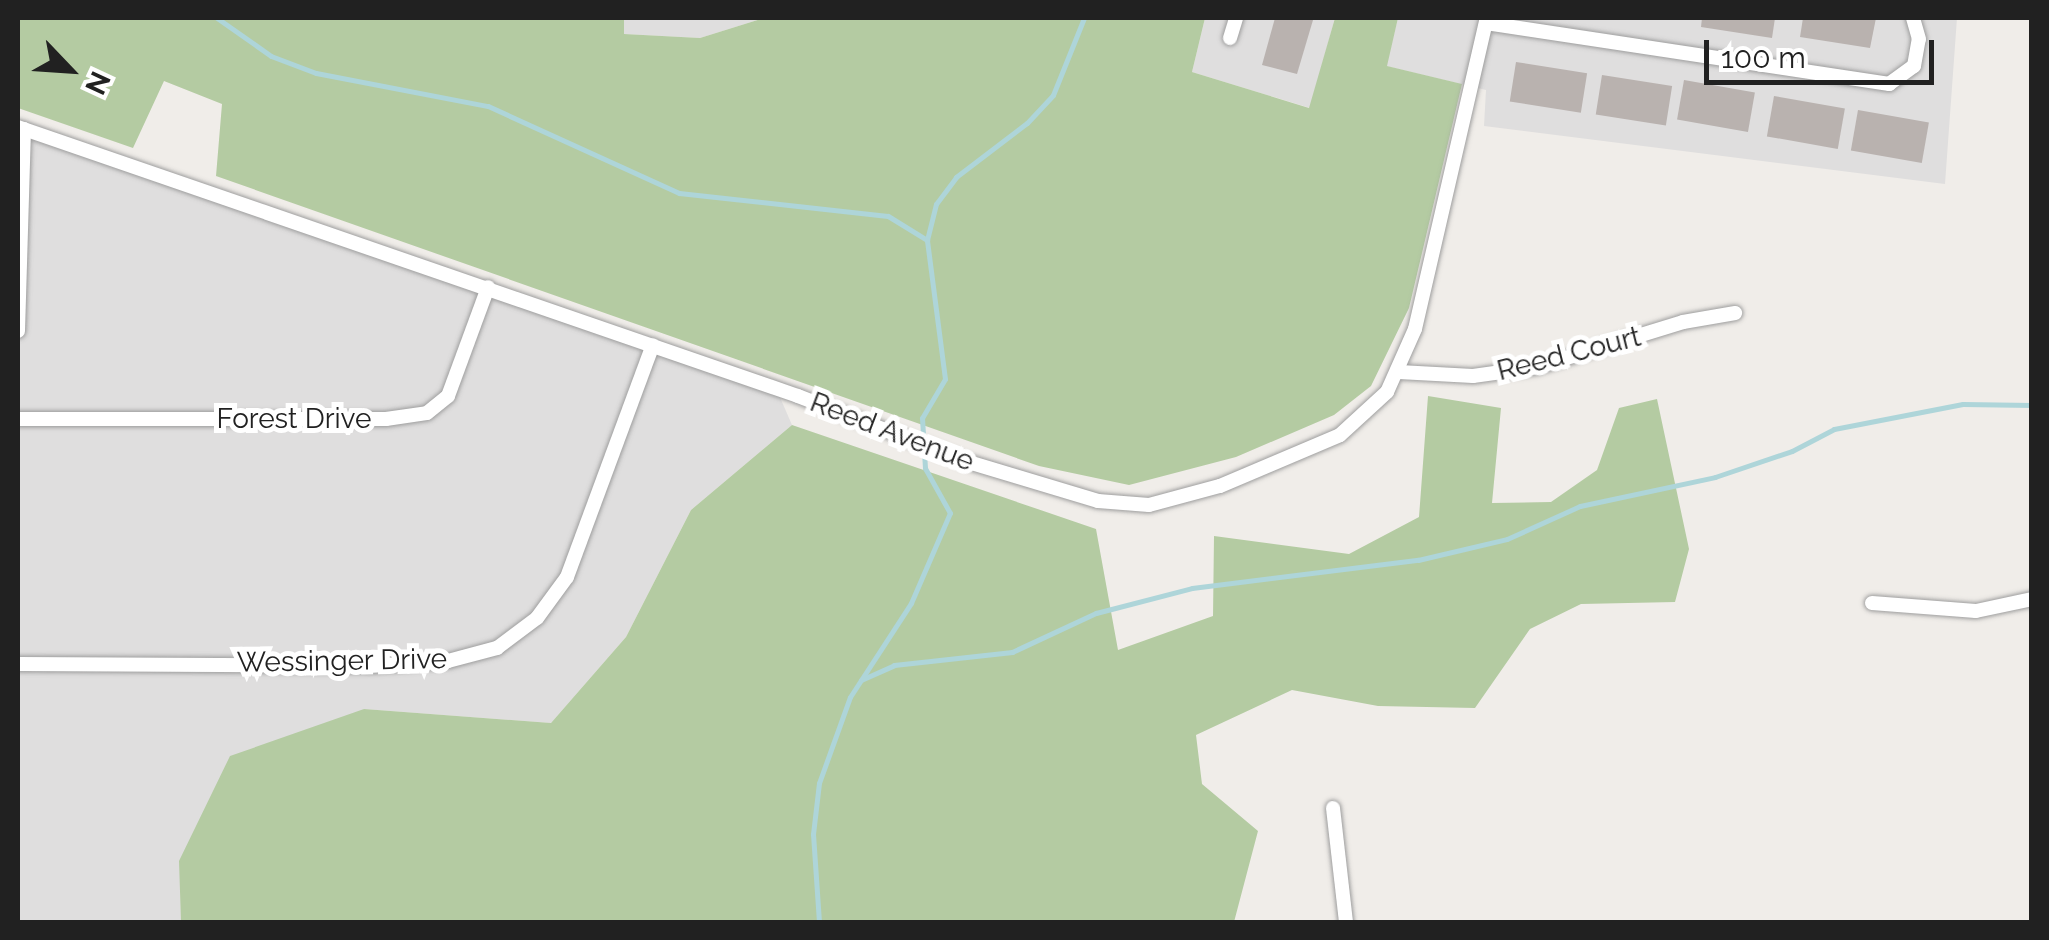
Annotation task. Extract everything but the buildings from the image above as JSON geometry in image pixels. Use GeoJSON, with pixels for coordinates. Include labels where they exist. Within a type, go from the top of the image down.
{"type":"FeatureCollection","features":[{"type":"Feature","properties":{"kind":"street"},"geometry":{"type":"LineString","coordinates":[[1230,38],[1236,18]]}},
{"type":"Feature","properties":{"kind":"street"},"geometry":{"type":"LineString","coordinates":[[1486,20],[1889,84],[1907,76],[1919,39],[1914,18]]}},
{"type":"Feature","properties":{"kind":"street","name":"Reed Avenue"},"geometry":{"type":"LineString","coordinates":[[20,128],[653,345],[965,461],[1098,502],[1149,505],[1220,486],[1340,435],[1376,407],[1399,372],[1435,248],[1486,20]]}},
{"type":"Feature","properties":{"kind":"street"},"geometry":{"type":"LineString","coordinates":[[18,330],[20,128]]}},
{"type":"Feature","properties":{"kind":"street","name":"Forest Drive"},"geometry":{"type":"LineString","coordinates":[[18,419],[386,419],[427,413],[448,396],[488,287]]}},
{"type":"Feature","properties":{"kind":"street","name":"Reed Court"},"geometry":{"type":"LineString","coordinates":[[1399,372],[1473,376],[1537,367],[1683,322],[1735,314]]}},
{"type":"Feature","properties":{"kind":"street","name":"Wessinger Drive"},"geometry":{"type":"LineString","coordinates":[[18,664],[369,666],[448,661],[497,648],[538,618],[567,576],[653,345]]}},
{"type":"Feature","properties":{"kind":"street"},"geometry":{"type":"LineString","coordinates":[[1872,603],[1976,611],[2032,599]]}},
{"type":"Feature","properties":{"kind":"street"},"geometry":{"type":"LineString","coordinates":[[1333,808],[1346,922]]}},
{"type":"Feature","properties":{"kind":"shaded area"},"geometry":{"type":"Polygon","coordinates":[[[624,18],[764,18],[700,38],[624,34],[624,18]]]}},
{"type":"Feature","properties":{"kind":"shaded area"},"geometry":{"type":"Polygon","coordinates":[[[1205,18],[1335,18],[1310,108],[1192,72],[1205,18]]]}},
{"type":"Feature","properties":{"kind":"shaded area"},"geometry":{"type":"Polygon","coordinates":[[[1398,18],[1957,18],[1945,184],[1484,126],[1486,90],[1386,66],[1398,18]]]}},
{"type":"Feature","properties":{"kind":"shaded area"},"geometry":{"type":"Polygon","coordinates":[[[18,127],[776,388],[792,425],[691,510],[626,637],[551,723],[364,709],[180,861],[181,922],[18,922],[18,127]]]}},
{"type":"Feature","properties":{"kind":"green space"},"geometry":{"type":"Polygon","coordinates":[[[18,18],[624,18],[624,34],[700,38],[764,18],[1205,18],[1192,72],[1309,108],[1335,18],[1398,18],[1387,66],[1462,84],[1409,308],[1371,386],[1334,415],[1236,457],[1129,485],[1039,466],[216,176],[222,104],[164,81],[133,148],[18,108],[18,18]]]}},
{"type":"Feature","properties":{"kind":"green space"},"geometry":{"type":"Polygon","coordinates":[[[1428,396],[1501,408],[1492,503],[1551,502],[1597,470],[1619,408],[1657,399],[1689,549],[1675,602],[1581,604],[1530,629],[1475,708],[1378,706],[1292,690],[1196,735],[1202,784],[1258,831],[1234,922],[181,922],[179,861],[230,756],[364,709],[551,723],[626,637],[691,510],[792,425],[1096,529],[1118,650],[1213,616],[1214,536],[1349,554],[1419,517],[1428,396]]]}},
{"type":"Feature","properties":{"kind":"waterway"},"geometry":{"type":"LineString","coordinates":[[217,18],[271,56],[316,73],[488,106],[679,193],[888,216],[927,240]]}},
{"type":"Feature","properties":{"kind":"waterway"},"geometry":{"type":"LineString","coordinates":[[819,922],[813,834],[819,783],[850,697],[911,603],[950,513],[925,468],[922,418],[945,379],[927,240],[936,204],[956,177],[1027,123],[1053,95],[1084,18]]}},
{"type":"Feature","properties":{"kind":"waterway"},"geometry":{"type":"LineString","coordinates":[[861,680],[894,665],[1012,652],[1096,613],[1192,588],[1418,560],[1507,539],[1580,506],[1715,477],[1792,451],[1834,429],[1963,404],[2032,405]]}}]}
